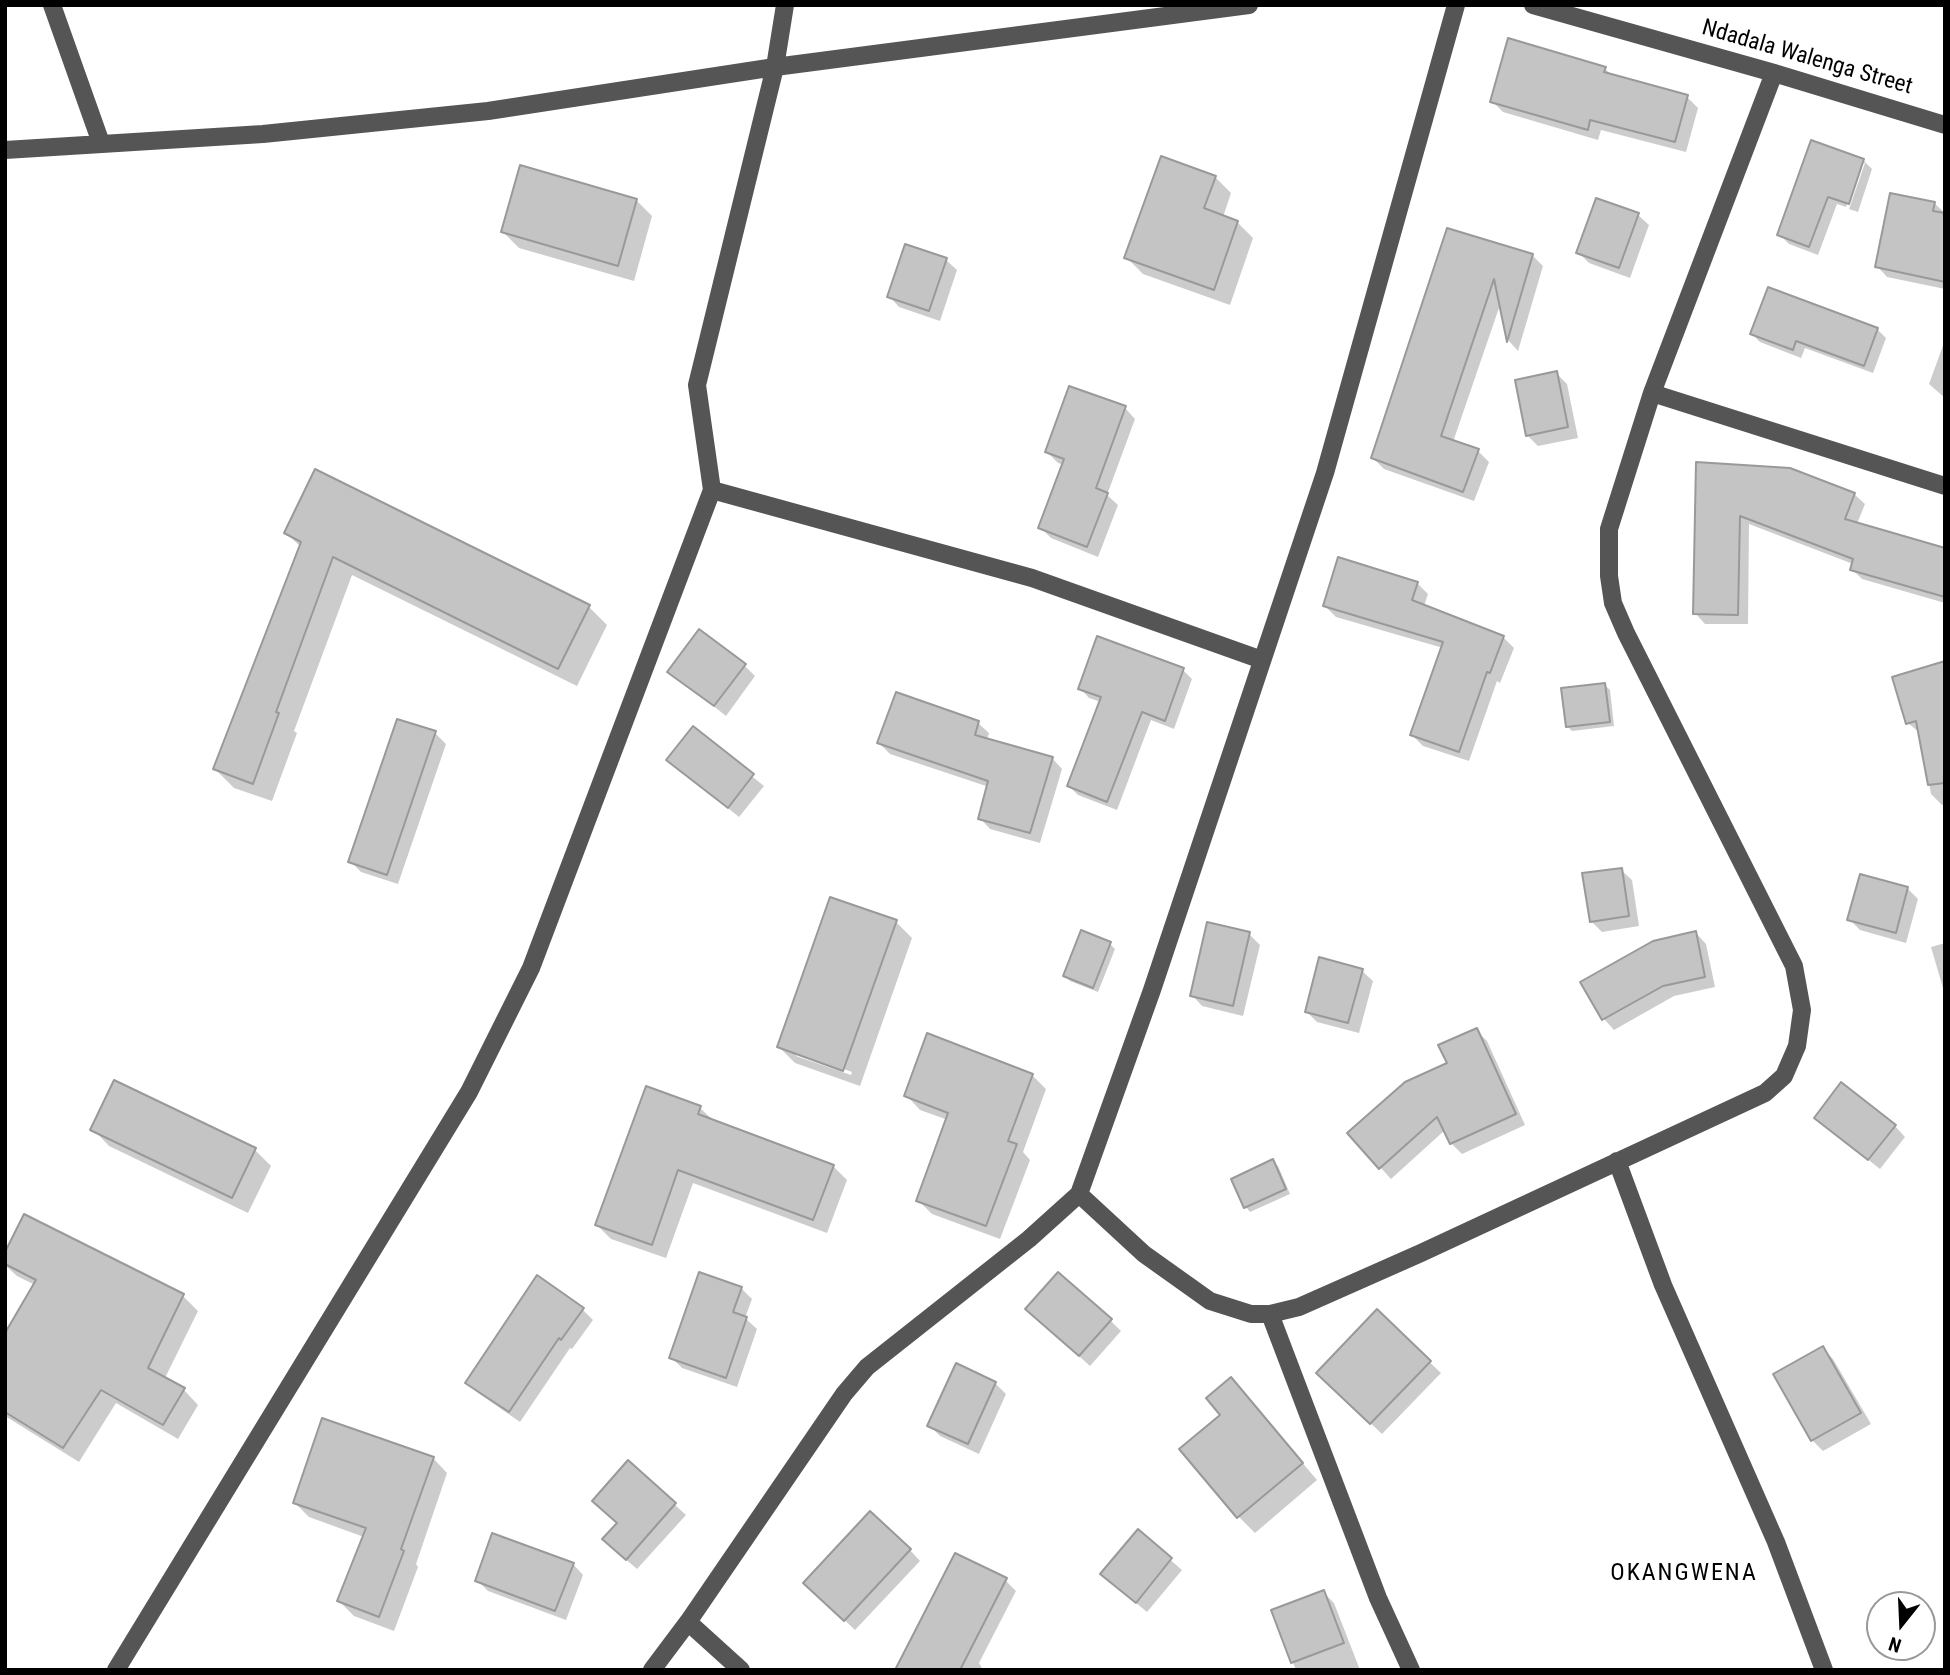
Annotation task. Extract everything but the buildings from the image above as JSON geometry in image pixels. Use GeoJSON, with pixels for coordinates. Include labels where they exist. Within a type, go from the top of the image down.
{"type":"FeatureCollection","features":[{"type":"Feature","properties":{"kind":"street"},"geometry":{"type":"LineString","coordinates":[[52,5],[101,144]]}},
{"type":"Feature","properties":{"kind":"street"},"geometry":{"type":"LineString","coordinates":[[116,1670],[475,1079],[531,968],[712,490],[697,386],[775,67],[785,5]]}},
{"type":"Feature","properties":{"kind":"street"},"geometry":{"type":"LineString","coordinates":[[5,150],[263,134],[488,111],[775,67],[1249,5]]}},
{"type":"Feature","properties":{"kind":"street"},"geometry":{"type":"LineString","coordinates":[[652,1670],[688,1622],[844,1394],[867,1367],[1028,1239],[1079,1194],[1152,990],[1325,473],[1456,5]]}},
{"type":"Feature","properties":{"kind":"street","name":"Ndadala Walenga Street"},"geometry":{"type":"LineString","coordinates":[[1533,5],[1774,73],[1945,125]]}},
{"type":"Feature","properties":{"kind":"street"},"geometry":{"type":"LineString","coordinates":[[1079,1194],[1143,1254],[1210,1301],[1251,1314],[1270,1314],[1299,1307],[1421,1254],[1765,1093],[1784,1076],[1797,1046],[1802,1010],[1794,966],[1626,633],[1613,603],[1609,576],[1609,529],[1651,393],[1774,73]]}},
{"type":"Feature","properties":{"kind":"street"},"geometry":{"type":"LineString","coordinates":[[1651,393],[1945,486]]}},
{"type":"Feature","properties":{"kind":"street"},"geometry":{"type":"LineString","coordinates":[[712,490],[1032,578],[1262,660]]}},
{"type":"Feature","properties":{"kind":"street"},"geometry":{"type":"LineString","coordinates":[[1617,1161],[1663,1286],[1776,1542],[1824,1670]]}},
{"type":"Feature","properties":{"kind":"street"},"geometry":{"type":"LineString","coordinates":[[1270,1314],[1378,1598],[1411,1670]]}},
{"type":"Feature","properties":{"kind":"street"},"geometry":{"type":"LineString","coordinates":[[688,1622],[741,1670]]}},
{"type":"Feature","properties":{"kind":"district","name":"OKANGWENA"},"geometry":{"type":"Point","coordinates":[1684,1574]}}]}
